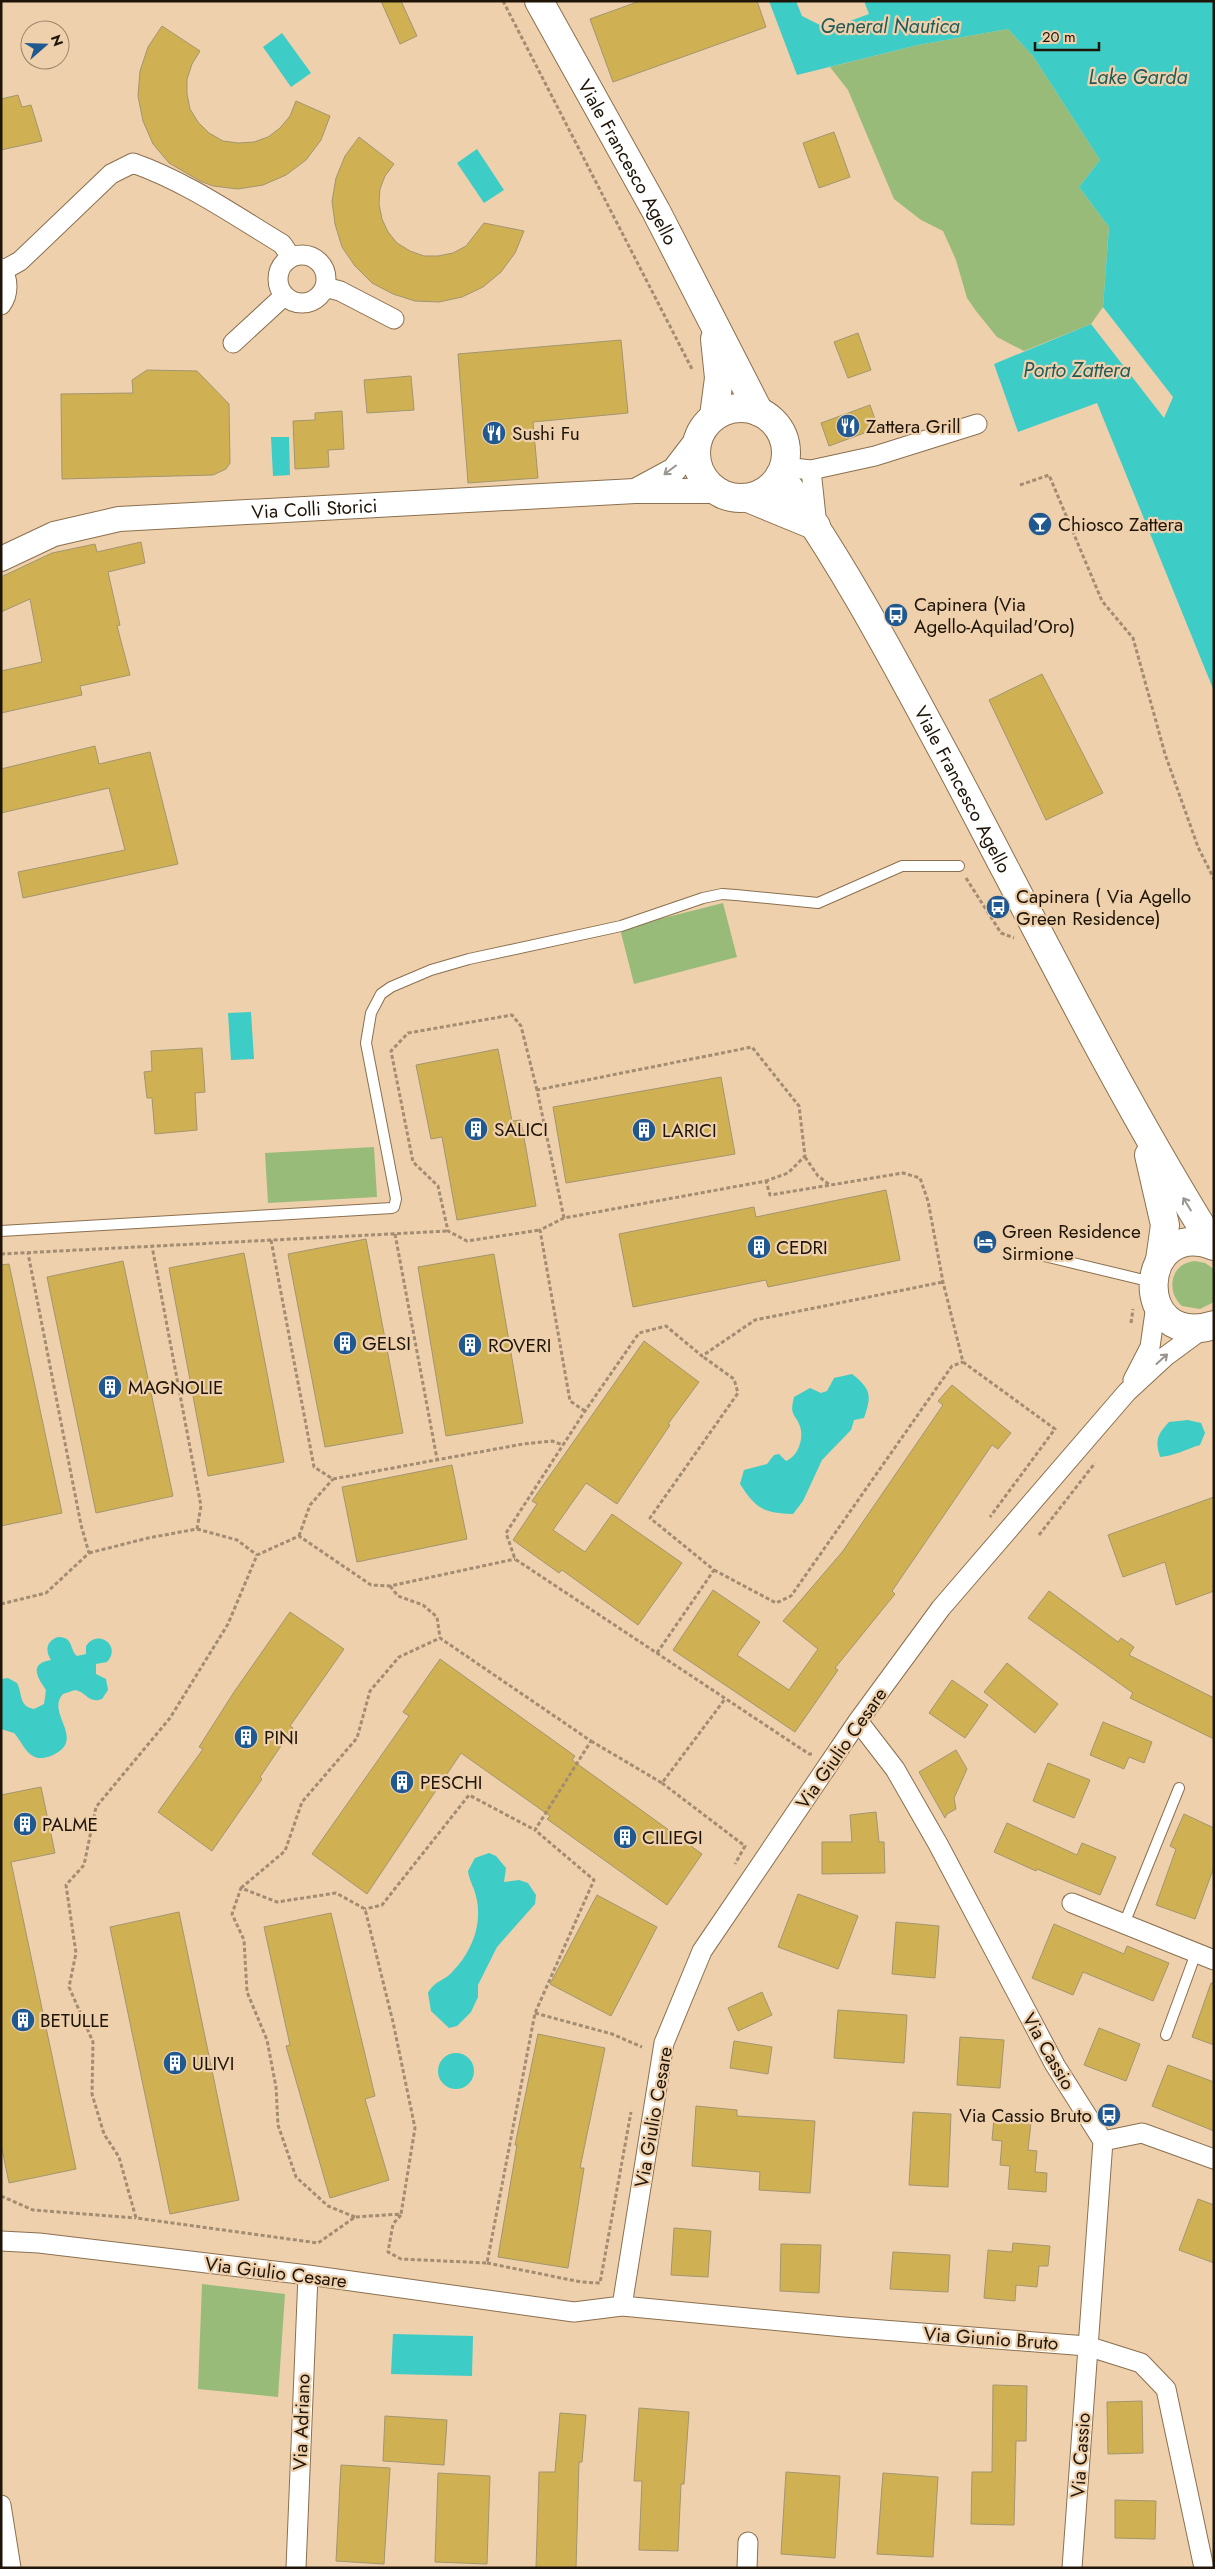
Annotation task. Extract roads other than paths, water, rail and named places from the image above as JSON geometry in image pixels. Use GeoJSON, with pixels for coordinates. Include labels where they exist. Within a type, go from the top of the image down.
{"type":"FeatureCollection","features":[{"type":"Feature","properties":{"kind":"main road","name":"Viale Francesco Agello"},"geometry":{"type":"LineString","coordinates":[[539,1],[656,211],[759,412]]}},
{"type":"Feature","properties":{"kind":"main road","name":"Viale Francesco Agello"},"geometry":{"type":"LineString","coordinates":[[714,325],[719,378],[714,416]]}},
{"type":"Feature","properties":{"kind":"main road"},"geometry":{"type":"LineString","coordinates":[[748,498],[766,490],[782,469],[785,448],[782,433],[769,417],[759,412],[736,408],[714,416],[701,431],[697,440],[696,463],[700,474],[715,491],[737,498],[748,498],[817,527]]}},
{"type":"Feature","properties":{"kind":"main road","name":"Viale Francesco Agello"},"geometry":{"type":"LineString","coordinates":[[782,469],[876,626],[1145,1134],[1213,1246]]}},
{"type":"Feature","properties":{"kind":"main road","name":"Viale Francesco Agello"},"geometry":{"type":"LineString","coordinates":[[1145,1134],[1164,1225],[1151,1281]]}},
{"type":"Feature","properties":{"kind":"main road"},"geometry":{"type":"LineString","coordinates":[[1209,1327],[1193,1329],[1172,1322],[1151,1281],[1168,1252],[1186,1242],[1204,1242],[1213,1246]]}},
{"type":"Feature","properties":{"kind":"street"},"geometry":{"type":"LineString","coordinates":[[1,306],[8,291],[2,269],[20,261],[111,174],[133,163],[159,172],[196,192],[282,244],[291,257]]}},
{"type":"Feature","properties":{"kind":"street"},"geometry":{"type":"LineString","coordinates":[[299,255],[315,258],[325,271],[325,287],[321,295],[307,303],[291,302],[284,296],[278,283],[280,268],[291,257],[299,255]]}},
{"type":"Feature","properties":{"kind":"street"},"geometry":{"type":"LineString","coordinates":[[325,287],[340,291],[394,319]]}},
{"type":"Feature","properties":{"kind":"street"},"geometry":{"type":"LineString","coordinates":[[233,343],[284,296]]}},
{"type":"Feature","properties":{"kind":"street"},"geometry":{"type":"LineString","coordinates":[[782,469],[811,470],[875,456],[977,424]]}},
{"type":"Feature","properties":{"kind":"street","name":"Via Colli Storici"},"geometry":{"type":"LineString","coordinates":[[635,491],[674,470],[697,440]]}},
{"type":"Feature","properties":{"kind":"street"},"geometry":{"type":"LineString","coordinates":[[811,470],[817,527]]}},
{"type":"Feature","properties":{"kind":"street","name":"Via Colli Storici"},"geometry":{"type":"LineString","coordinates":[[1,558],[54,534],[119,519],[635,491],[715,491]]}},
{"type":"Feature","properties":{"kind":"street","name":"Via Giulio Cesare"},"geometry":{"type":"LineString","coordinates":[[1127,1392],[1150,1347],[1151,1281]]}},
{"type":"Feature","properties":{"kind":"street","name":"Via Giulio Cesare"},"geometry":{"type":"LineString","coordinates":[[1,2241],[39,2243],[308,2276],[574,2312],[622,2306],[664,2043],[702,1950],[858,1720],[941,1608],[1127,1392],[1166,1356],[1209,1327]]}},
{"type":"Feature","properties":{"kind":"street","name":"Via Cassio"},"geometry":{"type":"LineString","coordinates":[[858,1720],[895,1769],[938,1844],[1055,2065],[1103,2141],[1072,2568]]}},
{"type":"Feature","properties":{"kind":"street"},"geometry":{"type":"LineString","coordinates":[[1072,1903],[1214,1960]]}},
{"type":"Feature","properties":{"kind":"street"},"geometry":{"type":"LineString","coordinates":[[1103,2141],[1142,2133],[1214,2159]]}},
{"type":"Feature","properties":{"kind":"street","name":"Via Adriano"},"geometry":{"type":"LineString","coordinates":[[296,2568],[308,2276]]}},
{"type":"Feature","properties":{"kind":"street","name":"Via Giunio Bruto"},"geometry":{"type":"LineString","coordinates":[[622,2306],[844,2327],[1087,2346],[1141,2363],[1166,2389],[1204,2568]]}},
{"type":"Feature","properties":{"kind":"street"},"geometry":{"type":"LineString","coordinates":[[1,2504],[11,2568]]}},
{"type":"Feature","properties":{"kind":"street"},"geometry":{"type":"LineString","coordinates":[[747,2568],[748,2542]]}},
{"type":"Feature","properties":{"kind":"lane"},"geometry":{"type":"LineString","coordinates":[[1,1231],[392,1208],[396,1199],[366,1043],[371,1013],[381,994],[391,987],[431,970],[469,959],[621,926],[712,896],[736,895],[818,903],[902,866],[959,866]]}},
{"type":"Feature","properties":{"kind":"lane"},"geometry":{"type":"LineString","coordinates":[[1040,1255],[1151,1281]]}},
{"type":"Feature","properties":{"kind":"lane"},"geometry":{"type":"LineString","coordinates":[[1124,1924],[1179,1788]]}},
{"type":"Feature","properties":{"kind":"lane"},"geometry":{"type":"LineString","coordinates":[[1166,2035],[1196,1953]]}},
{"type":"Feature","properties":{"kind":"water","name":"Lake Garda"},"geometry":{"type":"Polygon","coordinates":[[[769,1],[796,1],[802,16],[828,29],[869,14],[864,1],[1214,1],[1214,691],[1097,403],[1018,432],[994,364],[1091,324],[1164,418],[1173,397],[1103,307],[1109,227],[1079,187],[1100,160],[1033,56],[1008,29],[918,45],[797,75],[769,1]]]}},
{"type":"Feature","properties":{"kind":"water"},"geometry":{"type":"Polygon","coordinates":[[[282,33],[311,73],[291,87],[263,47],[282,33]]]}},
{"type":"Feature","properties":{"kind":"water"},"geometry":{"type":"Polygon","coordinates":[[[477,149],[504,190],[484,203],[457,163],[477,149]]]}},
{"type":"Feature","properties":{"kind":"water"},"geometry":{"type":"Polygon","coordinates":[[[271,437],[289,437],[290,475],[273,476],[271,437]]]}},
{"type":"Feature","properties":{"kind":"water"},"geometry":{"type":"Polygon","coordinates":[[[251,1012],[254,1059],[231,1060],[228,1013],[251,1012]]]}},
{"type":"Feature","properties":{"kind":"water"},"geometry":{"type":"Polygon","coordinates":[[[852,1374],[863,1384],[868,1393],[869,1398],[864,1418],[854,1420],[851,1430],[822,1460],[803,1501],[793,1514],[768,1511],[756,1504],[740,1484],[744,1470],[767,1464],[774,1455],[779,1454],[786,1461],[794,1455],[800,1445],[801,1429],[792,1411],[794,1397],[810,1388],[821,1393],[827,1391],[834,1378],[852,1374]]]}},
{"type":"Feature","properties":{"kind":"water"},"geometry":{"type":"Polygon","coordinates":[[[1188,1420],[1201,1423],[1205,1433],[1200,1445],[1176,1454],[1160,1457],[1157,1442],[1162,1431],[1169,1422],[1188,1420]]]}},
{"type":"Feature","properties":{"kind":"water"},"geometry":{"type":"Polygon","coordinates":[[[58,1637],[69,1641],[77,1656],[86,1654],[86,1646],[91,1641],[102,1639],[107,1641],[112,1650],[111,1656],[107,1662],[96,1664],[96,1674],[106,1679],[108,1690],[102,1699],[97,1700],[90,1699],[75,1690],[63,1694],[59,1701],[59,1709],[66,1741],[62,1749],[53,1755],[38,1758],[29,1753],[14,1733],[1,1729],[1,1679],[8,1678],[17,1683],[25,1705],[34,1709],[44,1704],[46,1690],[38,1677],[37,1668],[44,1662],[51,1660],[47,1650],[51,1641],[58,1637]]]}},
{"type":"Feature","properties":{"kind":"water"},"geometry":{"type":"Polygon","coordinates":[[[489,1853],[496,1856],[506,1868],[504,1882],[519,1880],[528,1883],[536,1895],[535,1904],[497,1947],[478,1985],[478,1997],[471,2012],[457,2026],[449,2028],[431,2011],[428,1993],[434,1985],[453,1971],[466,1955],[470,1946],[477,1927],[478,1906],[468,1871],[475,1858],[489,1853]]]}},
{"type":"Feature","properties":{"kind":"water"},"geometry":{"type":"Polygon","coordinates":[[[456,2053],[469,2058],[474,2071],[469,2084],[456,2089],[443,2084],[438,2071],[443,2058],[456,2053]]]}},
{"type":"Feature","properties":{"kind":"water"},"geometry":{"type":"Polygon","coordinates":[[[393,2334],[473,2336],[472,2376],[391,2374],[393,2334]]]}},
{"type":"Feature","properties":{"kind":"place","name":"Zattera Grill"},"geometry":{"type":"Point","coordinates":[848,426]}},
{"type":"Feature","properties":{"kind":"place","name":"Sushi Fu"},"geometry":{"type":"Point","coordinates":[494,433]}},
{"type":"Feature","properties":{"kind":"place","name":"Chiosco Zattera"},"geometry":{"type":"Point","coordinates":[1040,524]}},
{"type":"Feature","properties":{"kind":"place","name":"Capinera (Via Agello-Aquilad'Oro)"},"geometry":{"type":"Point","coordinates":[896,615]}},
{"type":"Feature","properties":{"kind":"place","name":"Capinera ( Via Agello Green Residence)"},"geometry":{"type":"Point","coordinates":[998,907]}},
{"type":"Feature","properties":{"kind":"place","name":"SALICI"},"geometry":{"type":"Point","coordinates":[476,1129]}},
{"type":"Feature","properties":{"kind":"place","name":"LARICI"},"geometry":{"type":"Point","coordinates":[644,1130]}},
{"type":"Feature","properties":{"kind":"place","name":"Green Residence Sirmione"},"geometry":{"type":"Point","coordinates":[985,1242]}},
{"type":"Feature","properties":{"kind":"place","name":"CEDRI"},"geometry":{"type":"Point","coordinates":[759,1247]}},
{"type":"Feature","properties":{"kind":"place","name":"GELSI"},"geometry":{"type":"Point","coordinates":[345,1343]}},
{"type":"Feature","properties":{"kind":"place","name":"ROVERI"},"geometry":{"type":"Point","coordinates":[470,1345]}},
{"type":"Feature","properties":{"kind":"place","name":"MAGNOLIE"},"geometry":{"type":"Point","coordinates":[110,1387]}},
{"type":"Feature","properties":{"kind":"place","name":"PINI"},"geometry":{"type":"Point","coordinates":[246,1737]}},
{"type":"Feature","properties":{"kind":"place","name":"PESCHI"},"geometry":{"type":"Point","coordinates":[402,1782]}},
{"type":"Feature","properties":{"kind":"place","name":"PALME"},"geometry":{"type":"Point","coordinates":[25,1824]}},
{"type":"Feature","properties":{"kind":"place","name":"CILIEGI"},"geometry":{"type":"Point","coordinates":[625,1837]}},
{"type":"Feature","properties":{"kind":"place","name":"BETULLE"},"geometry":{"type":"Point","coordinates":[23,2020]}},
{"type":"Feature","properties":{"kind":"place","name":"ULIVI"},"geometry":{"type":"Point","coordinates":[175,2063]}},
{"type":"Feature","properties":{"kind":"place","name":"Via Cassio Bruto"},"geometry":{"type":"Point","coordinates":[1109,2115]}},
{"type":"Feature","properties":{"kind":"water label","name":"General Nautica"},"geometry":{"type":"Point","coordinates":[890,26]}},
{"type":"Feature","properties":{"kind":"water label","name":"Porto Zattera"},"geometry":{"type":"Point","coordinates":[1077,370]}}]}
